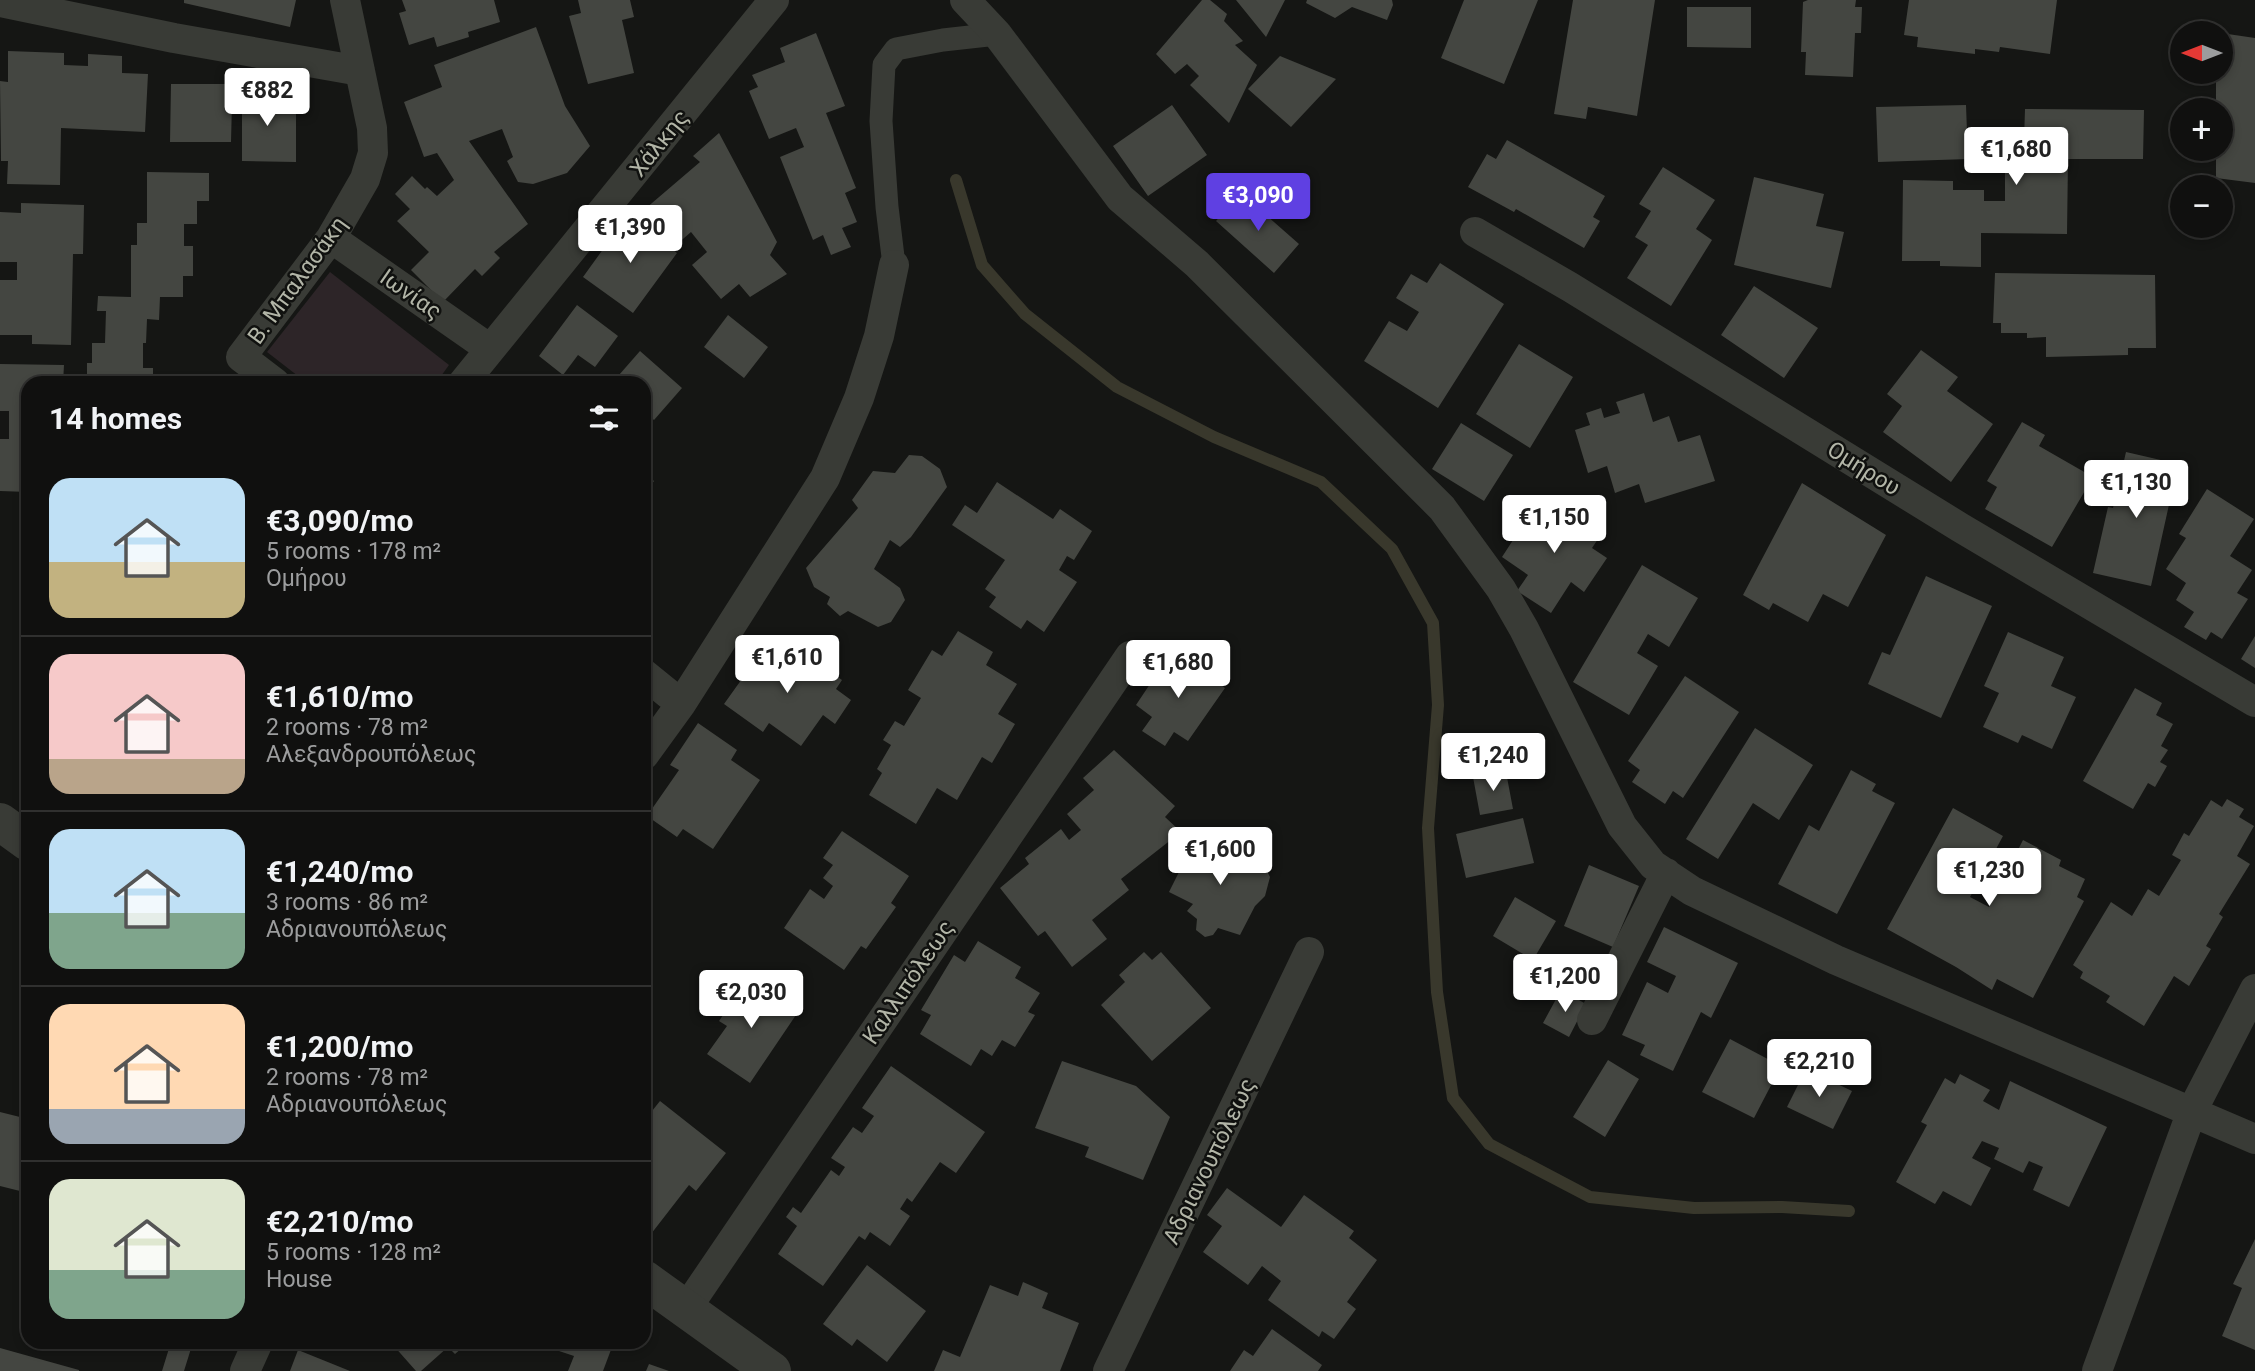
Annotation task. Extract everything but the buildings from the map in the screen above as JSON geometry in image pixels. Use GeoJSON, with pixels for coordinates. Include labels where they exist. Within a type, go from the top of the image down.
{"type":"FeatureCollection","features":[{"type":"Feature","properties":{"kind":"street","name":"Β. Μπαλασάκη"},"geometry":{"type":"LineString","coordinates":[[266,376],[241,357],[331,238],[365,179],[373,153],[372,128],[345,0]]}},
{"type":"Feature","properties":{"kind":"street"},"geometry":{"type":"LineString","coordinates":[[965,0],[997,34],[1120,198],[1197,264],[1442,508],[1501,589],[1524,629],[1622,826],[1653,864],[1692,891],[1836,960],[2255,1139]]}},
{"type":"Feature","properties":{"kind":"street"},"geometry":{"type":"LineString","coordinates":[[0,2],[174,38],[359,71]]}},
{"type":"Feature","properties":{"kind":"street","name":"Χάλκης"},"geometry":{"type":"LineString","coordinates":[[469,376],[765,5]]}},
{"type":"Feature","properties":{"kind":"street"},"geometry":{"type":"LineString","coordinates":[[651,745],[681,704],[825,478],[859,398],[879,336],[894,265],[881,121],[884,65],[896,49],[997,34]]}},
{"type":"Feature","properties":{"kind":"street","name":"Ομήρου"},"geometry":{"type":"LineString","coordinates":[[1475,232],[1570,287],[1961,528],[2255,702]]}},
{"type":"Feature","properties":{"kind":"street","name":"Ιωνίας"},"geometry":{"type":"LineString","coordinates":[[331,238],[490,349]]}},
{"type":"Feature","properties":{"kind":"street","name":"Καλλιπόλεως"},"geometry":{"type":"LineString","coordinates":[[686,1309],[1130,656]]}},
{"type":"Feature","properties":{"kind":"street"},"geometry":{"type":"LineString","coordinates":[[651,680],[681,704]]}},
{"type":"Feature","properties":{"kind":"street"},"geometry":{"type":"LineString","coordinates":[[0,822],[21,837]]}},
{"type":"Feature","properties":{"kind":"street"},"geometry":{"type":"LineString","coordinates":[[1592,1020],[1666,873]]}},
{"type":"Feature","properties":{"kind":"street","name":"Αδριανουπόλεως"},"geometry":{"type":"LineString","coordinates":[[1108,1371],[1309,952]]}},
{"type":"Feature","properties":{"kind":"street"},"geometry":{"type":"LineString","coordinates":[[2097,1371],[2192,1111],[2255,989]]}},
{"type":"Feature","properties":{"kind":"street"},"geometry":{"type":"LineString","coordinates":[[651,1284],[772,1371]]}},
{"type":"Feature","properties":{"kind":"street"},"geometry":{"type":"LineString","coordinates":[[245,1371],[255,1349]]}},
{"type":"Feature","properties":{"kind":"shaded area"},"geometry":{"type":"Polygon","coordinates":[[[330,272],[449,365],[441,376],[298,376],[267,352],[330,272]]]}},
{"type":"Feature","properties":{"kind":"waterway"},"geometry":{"type":"LineString","coordinates":[[956,180],[982,265],[1025,314],[1117,387],[1214,437],[1321,482],[1392,549],[1433,623],[1438,705],[1428,828],[1437,992],[1453,1098],[1489,1144],[1590,1197],[1694,1208],[1782,1207],[1849,1211]]}}]}
